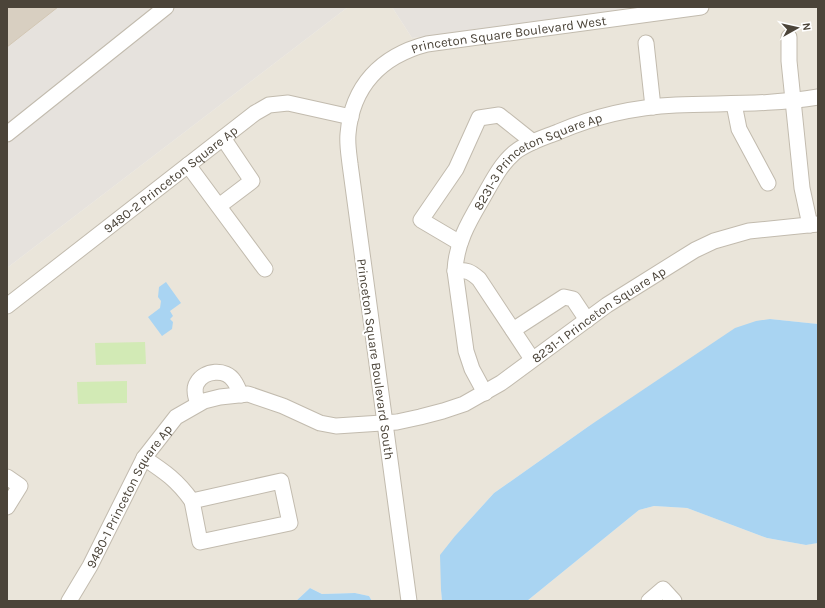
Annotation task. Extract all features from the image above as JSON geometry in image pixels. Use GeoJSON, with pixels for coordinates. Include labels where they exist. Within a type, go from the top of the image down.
{"type":"FeatureCollection","features":[{"type":"Feature","properties":{"kind":"street"},"geometry":{"type":"LineString","coordinates":[[7,134],[166,7]]}},
{"type":"Feature","properties":{"kind":"street","name":"Princeton Square Boulevard West"},"geometry":{"type":"LineString","coordinates":[[351,117],[356,99],[375,71],[387,61],[410,49],[427,44],[701,7]]}},
{"type":"Feature","properties":{"kind":"street"},"geometry":{"type":"LineString","coordinates":[[789,37],[789,61],[802,188],[814,225]]}},
{"type":"Feature","properties":{"kind":"street"},"geometry":{"type":"LineString","coordinates":[[646,43],[653,107]]}},
{"type":"Feature","properties":{"kind":"street","name":"8231-3 Princeton Square Ap"},"geometry":{"type":"LineString","coordinates":[[485,393],[472,369],[466,351],[455,271],[455,261],[460,242],[466,228],[503,165],[515,153],[533,142],[600,116],[653,107],[794,101],[818,97]]}},
{"type":"Feature","properties":{"kind":"street","name":"9480-2 Princeton Square Ap"},"geometry":{"type":"LineString","coordinates":[[7,306],[255,113],[269,105],[288,103],[351,117]]}},
{"type":"Feature","properties":{"kind":"street"},"geometry":{"type":"LineString","coordinates":[[734,104],[739,129],[768,183]]}},
{"type":"Feature","properties":{"kind":"street"},"geometry":{"type":"LineString","coordinates":[[460,242],[422,220],[456,169],[479,118],[499,115],[533,142]]}},
{"type":"Feature","properties":{"kind":"street","name":"Princeton Square Boulevard South"},"geometry":{"type":"LineString","coordinates":[[351,117],[348,135],[350,164],[409,601]]}},
{"type":"Feature","properties":{"kind":"street"},"geometry":{"type":"LineString","coordinates":[[219,206],[252,181],[223,138]]}},
{"type":"Feature","properties":{"kind":"street"},"geometry":{"type":"LineString","coordinates":[[188,165],[265,269]]}},
{"type":"Feature","properties":{"kind":"street","name":"8231-1 Princeton Square Ap"},"geometry":{"type":"LineString","coordinates":[[385,424],[415,419],[443,411],[464,404],[485,393],[501,383],[607,305],[676,260],[714,241],[749,231],[814,225]]}},
{"type":"Feature","properties":{"kind":"street"},"geometry":{"type":"LineString","coordinates":[[455,271],[464,269],[471,272],[479,279],[532,359]]}},
{"type":"Feature","properties":{"kind":"street"},"geometry":{"type":"LineString","coordinates":[[512,330],[564,297],[573,299],[587,320]]}},
{"type":"Feature","properties":{"kind":"street"},"geometry":{"type":"LineString","coordinates":[[198,404],[195,391],[196,383],[207,374],[216,372],[227,374],[234,380],[240,395]]}},
{"type":"Feature","properties":{"kind":"street","name":"9480-1 Princeton Square Ap"},"geometry":{"type":"LineString","coordinates":[[69,601],[90,566],[144,458],[176,417],[198,404],[220,397],[248,394],[283,406],[320,423],[344,426],[385,424]]}},
{"type":"Feature","properties":{"kind":"street"},"geometry":{"type":"LineString","coordinates":[[144,458],[172,477],[192,501],[200,542],[290,523],[282,482],[192,501]]}},
{"type":"Feature","properties":{"kind":"street"},"geometry":{"type":"LineString","coordinates":[[7,478],[20,486],[7,507]]}},
{"type":"Feature","properties":{"kind":"street"},"geometry":{"type":"LineString","coordinates":[[649,601],[663,589],[674,601]]}},
{"type":"Feature","properties":{"kind":"shaded area"},"geometry":{"type":"Polygon","coordinates":[[[7,7],[348,7],[7,268],[7,7]]]}},
{"type":"Feature","properties":{"kind":"shaded area"},"geometry":{"type":"Polygon","coordinates":[[[348,7],[392,7],[412,38],[646,7],[818,7],[818,324],[770,319],[589,426],[494,493],[455,536],[441,590],[442,601],[372,601],[369,596],[355,593],[322,594],[310,588],[296,601],[7,601],[7,268],[348,7]]]}},
{"type":"Feature","properties":{"kind":"shaded area"},"geometry":{"type":"Polygon","coordinates":[[[392,7],[646,7],[412,38],[392,7]]]}},
{"type":"Feature","properties":{"kind":"shaded area"},"geometry":{"type":"Polygon","coordinates":[[[654,506],[687,508],[767,538],[806,545],[818,543],[818,601],[527,601],[639,510],[654,506]]]}},
{"type":"Feature","properties":{"kind":"green space"},"geometry":{"type":"Polygon","coordinates":[[[145,342],[146,364],[96,365],[95,343],[145,342]]]}},
{"type":"Feature","properties":{"kind":"green space"},"geometry":{"type":"Polygon","coordinates":[[[127,381],[127,403],[78,404],[77,382],[127,381]]]}},
{"type":"Feature","properties":{"kind":"water"},"geometry":{"type":"Polygon","coordinates":[[[166,282],[181,303],[170,311],[173,316],[170,319],[173,322],[172,329],[162,336],[148,317],[160,308],[161,301],[158,297],[159,287],[166,282]]]}},
{"type":"Feature","properties":{"kind":"water"},"geometry":{"type":"Polygon","coordinates":[[[770,319],[818,324],[818,543],[806,545],[767,538],[687,508],[654,506],[639,510],[527,601],[442,601],[440,555],[494,493],[589,426],[735,328],[756,321],[770,319]]]}},
{"type":"Feature","properties":{"kind":"water"},"geometry":{"type":"Polygon","coordinates":[[[310,588],[322,594],[355,593],[369,596],[372,601],[296,601],[310,588]]]}},
{"type":"Feature","properties":{"kind":"building"},"geometry":{"type":"Polygon","coordinates":[[[7,7],[58,7],[7,47],[7,7]]]}}]}
